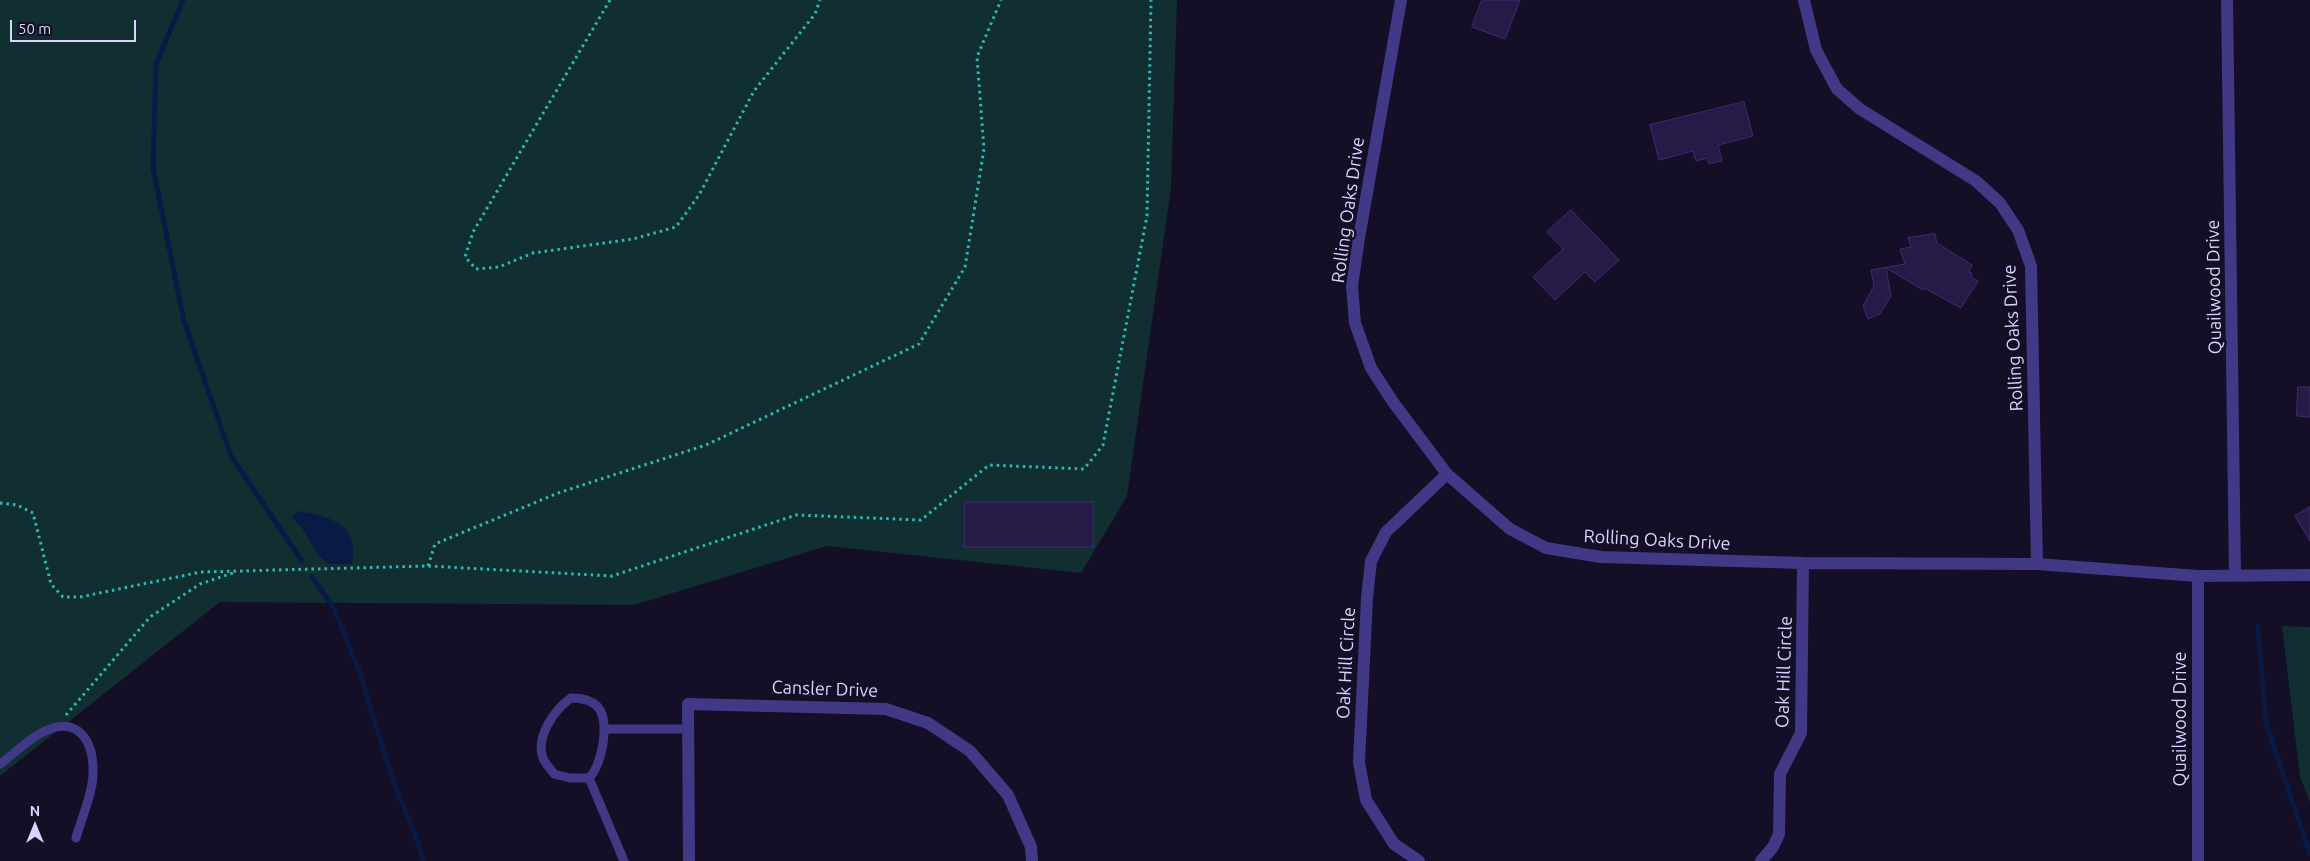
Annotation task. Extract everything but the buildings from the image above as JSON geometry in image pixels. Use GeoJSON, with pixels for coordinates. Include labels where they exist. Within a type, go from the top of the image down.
{"type":"FeatureCollection","features":[{"type":"Feature","properties":{"kind":"street","name":"Rolling Oaks Drive"},"geometry":{"type":"LineString","coordinates":[[1400,0],[1352,286],[1355,323],[1371,368],[1381,385],[1447,474],[1510,529],[1546,548],[1601,557],[1803,563],[2037,564],[2198,576],[2235,574],[2310,575]]}},
{"type":"Feature","properties":{"kind":"street","name":"Rolling Oaks Drive"},"geometry":{"type":"LineString","coordinates":[[1804,0],[1816,50],[1837,89],[1860,109],[1976,181],[2000,203],[2018,230],[2031,266],[2037,564]]}},
{"type":"Feature","properties":{"kind":"street","name":"Quailwood Drive"},"geometry":{"type":"LineString","coordinates":[[2227,0],[2235,574]]}},
{"type":"Feature","properties":{"kind":"street","name":"Oak Hill Circle"},"geometry":{"type":"LineString","coordinates":[[1419,861],[1394,844],[1366,800],[1359,762],[1367,598],[1371,561],[1386,532],[1447,474]]}},
{"type":"Feature","properties":{"kind":"street","name":"Oak Hill Circle"},"geometry":{"type":"LineString","coordinates":[[1761,861],[1773,846],[1779,834],[1780,774],[1801,733],[1803,563]]}},
{"type":"Feature","properties":{"kind":"street","name":"Quailwood Drive"},"geometry":{"type":"LineString","coordinates":[[2198,576],[2198,861]]}},
{"type":"Feature","properties":{"kind":"street","name":"Cansler Drive"},"geometry":{"type":"LineString","coordinates":[[688,729],[688,704],[886,709],[928,724],[970,751],[1008,796],[1031,847],[1032,861]]}},
{"type":"Feature","properties":{"kind":"street"},"geometry":{"type":"LineString","coordinates":[[688,729],[689,861]]}},
{"type":"Feature","properties":{"kind":"lane"},"geometry":{"type":"LineString","coordinates":[[571,698],[581,698],[596,704],[602,713],[604,729],[600,760],[596,772],[589,778],[570,778],[554,774],[542,757],[542,741],[550,720],[561,704],[571,698]]}},
{"type":"Feature","properties":{"kind":"lane"},"geometry":{"type":"LineString","coordinates":[[0,764],[49,729],[68,726],[79,731],[89,743],[94,776],[76,838]]}},
{"type":"Feature","properties":{"kind":"lane"},"geometry":{"type":"LineString","coordinates":[[604,729],[688,729]]}},
{"type":"Feature","properties":{"kind":"lane"},"geometry":{"type":"LineString","coordinates":[[589,778],[624,861]]}},
{"type":"Feature","properties":{"kind":"path"},"geometry":{"type":"LineString","coordinates":[[610,0],[473,232],[465,257],[476,269],[499,267],[533,252],[633,239],[676,227],[699,195],[754,91],[815,14],[820,0]]}},
{"type":"Feature","properties":{"kind":"path"},"geometry":{"type":"LineString","coordinates":[[428,566],[435,544],[558,494],[706,445],[919,344],[965,267],[984,149],[977,57],[1001,0]]}},
{"type":"Feature","properties":{"kind":"path"},"geometry":{"type":"LineString","coordinates":[[0,503],[17,506],[33,513],[51,584],[63,597],[80,597],[201,572],[241,570],[428,566],[612,576],[796,515],[921,520],[989,465],[1084,469],[1103,445],[1147,216],[1150,0]]}},
{"type":"Feature","properties":{"kind":"path"},"geometry":{"type":"LineString","coordinates":[[60,722],[150,617],[200,584],[241,570]]}},
{"type":"Feature","properties":{"kind":"green space"},"geometry":{"type":"Polygon","coordinates":[[[0,0],[1177,0],[1171,188],[1127,496],[1081,573],[827,546],[634,605],[220,602],[0,776],[0,0]]]}},
{"type":"Feature","properties":{"kind":"green space"},"geometry":{"type":"Polygon","coordinates":[[[2282,626],[2310,627],[2310,802],[2300,777],[2282,626]]]}},
{"type":"Feature","properties":{"kind":"water"},"geometry":{"type":"Polygon","coordinates":[[[299,511],[332,520],[347,531],[352,540],[352,564],[329,564],[317,554],[302,528],[291,517],[299,511]]]}},
{"type":"Feature","properties":{"kind":"waterway"},"geometry":{"type":"LineString","coordinates":[[183,0],[156,64],[153,168],[184,321],[231,456],[302,561]]}},
{"type":"Feature","properties":{"kind":"waterway"},"geometry":{"type":"LineString","coordinates":[[312,577],[334,608],[360,673],[392,778],[418,842],[423,861]]}},
{"type":"Feature","properties":{"kind":"waterway"},"geometry":{"type":"LineString","coordinates":[[2258,626],[2266,723],[2310,854]]}}]}
